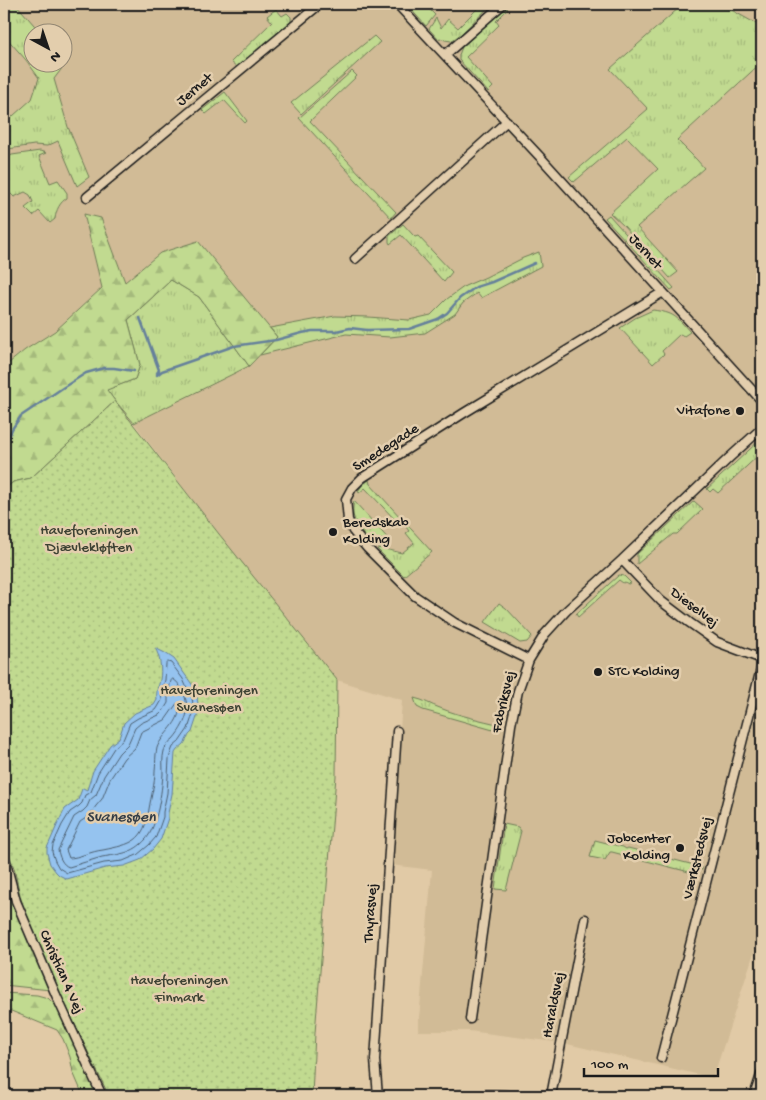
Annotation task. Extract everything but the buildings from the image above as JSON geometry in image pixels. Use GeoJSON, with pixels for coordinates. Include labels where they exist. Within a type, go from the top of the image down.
{"type":"FeatureCollection","features":[{"type":"Feature","properties":{"kind":"street","name":"Jernet"},"geometry":{"type":"LineString","coordinates":[[87,197],[320,4]]}},
{"type":"Feature","properties":{"kind":"street","name":"Jernet"},"geometry":{"type":"LineString","coordinates":[[397,4],[507,121],[762,401]]}},
{"type":"Feature","properties":{"kind":"street"},"geometry":{"type":"LineString","coordinates":[[445,55],[503,4]]}},
{"type":"Feature","properties":{"kind":"street"},"geometry":{"type":"LineString","coordinates":[[355,259],[507,121]]}},
{"type":"Feature","properties":{"kind":"street","name":"Smedegade"},"geometry":{"type":"LineString","coordinates":[[529,660],[456,623],[415,596],[367,548],[353,530],[348,520],[346,499],[352,488],[362,478],[663,292]]}},
{"type":"Feature","properties":{"kind":"street","name":"Fabriksvej"},"geometry":{"type":"LineString","coordinates":[[470,1019],[511,725],[518,691],[529,660],[545,634],[566,611],[762,428]]}},
{"type":"Feature","properties":{"kind":"street","name":"Dieselvej"},"geometry":{"type":"LineString","coordinates":[[622,560],[661,601],[690,623],[717,642],[762,659]]}},
{"type":"Feature","properties":{"kind":"street","name":"Værkstedsvej"},"geometry":{"type":"LineString","coordinates":[[661,1058],[762,664]]}},
{"type":"Feature","properties":{"kind":"street","name":"Thyrasvej"},"geometry":{"type":"LineString","coordinates":[[378,1096],[375,1060],[397,730]]}},
{"type":"Feature","properties":{"kind":"street","name":"Christian 4 Vej"},"geometry":{"type":"LineString","coordinates":[[4,856],[16,902],[102,1096]]}},
{"type":"Feature","properties":{"kind":"street","name":"Haraldsvej"},"geometry":{"type":"LineString","coordinates":[[550,1096],[585,919]]}},
{"type":"Feature","properties":{"kind":"street"},"geometry":{"type":"LineString","coordinates":[[754,1096],[762,1072]]}},
{"type":"Feature","properties":{"kind":"street"},"geometry":{"type":"LineString","coordinates":[[445,1096],[492,1094],[519,1096]]}},
{"type":"Feature","properties":{"kind":"shaded area"},"geometry":{"type":"Polygon","coordinates":[[[4,4],[762,4],[762,928],[713,1078],[563,1043],[469,1031],[418,1031],[432,870],[391,865],[402,700],[337,680],[219,534],[134,423],[249,366],[277,337],[160,253],[125,282],[101,218],[84,214],[102,288],[55,331],[25,350],[4,367],[4,4]]]}},
{"type":"Feature","properties":{"kind":"green space"},"geometry":{"type":"Polygon","coordinates":[[[4,4],[16,4],[31,22],[22,22],[22,55],[4,35],[4,4]]]}},
{"type":"Feature","properties":{"kind":"green space"},"geometry":{"type":"Polygon","coordinates":[[[406,4],[424,4],[435,15],[426,26],[406,4]]]}},
{"type":"Feature","properties":{"kind":"green space"},"geometry":{"type":"Polygon","coordinates":[[[482,4],[492,4],[460,35],[451,41],[438,39],[429,29],[436,18],[441,28],[448,19],[458,28],[482,4]]]}},
{"type":"Feature","properties":{"kind":"green space"},"geometry":{"type":"Polygon","coordinates":[[[674,4],[725,4],[726,7],[762,27],[762,62],[677,140],[704,168],[637,227],[678,272],[670,278],[610,213],[658,169],[627,137],[574,182],[569,177],[648,109],[610,69],[680,7],[674,4]]]}},
{"type":"Feature","properties":{"kind":"green space"},"geometry":{"type":"Polygon","coordinates":[[[506,7],[508,9],[496,21],[499,25],[466,57],[493,87],[488,92],[459,60],[459,55],[462,47],[506,7]]]}},
{"type":"Feature","properties":{"kind":"green space"},"geometry":{"type":"Polygon","coordinates":[[[276,9],[282,16],[287,13],[291,17],[291,22],[237,67],[231,62],[272,22],[267,16],[276,9]]]}},
{"type":"Feature","properties":{"kind":"green space"},"geometry":{"type":"Polygon","coordinates":[[[374,36],[380,42],[301,114],[291,103],[374,36]]]}},
{"type":"Feature","properties":{"kind":"green space"},"geometry":{"type":"Polygon","coordinates":[[[352,71],[357,76],[310,121],[396,212],[391,218],[299,118],[352,71]]]}},
{"type":"Feature","properties":{"kind":"green space"},"geometry":{"type":"Polygon","coordinates":[[[35,72],[59,72],[54,79],[68,127],[89,177],[77,186],[58,141],[47,146],[34,145],[4,151],[4,130],[6,128],[4,124],[32,99],[39,78],[35,72]]]}},
{"type":"Feature","properties":{"kind":"green space"},"geometry":{"type":"Polygon","coordinates":[[[225,92],[247,121],[245,123],[224,100],[206,114],[202,110],[225,92]]]}},
{"type":"Feature","properties":{"kind":"green space"},"geometry":{"type":"Polygon","coordinates":[[[40,151],[46,153],[39,156],[50,183],[58,180],[67,193],[67,198],[60,204],[55,219],[50,223],[39,211],[33,216],[25,208],[33,202],[30,195],[25,192],[14,197],[8,191],[4,194],[4,159],[12,155],[40,151]]]}},
{"type":"Feature","properties":{"kind":"green space"},"geometry":{"type":"Polygon","coordinates":[[[84,214],[101,218],[125,282],[160,253],[198,241],[277,337],[249,366],[199,297],[171,280],[128,320],[140,365],[135,379],[107,390],[115,401],[31,478],[13,482],[4,490],[4,367],[25,350],[55,331],[102,288],[84,214]]]}},
{"type":"Feature","properties":{"kind":"green space"},"geometry":{"type":"Polygon","coordinates":[[[609,215],[674,288],[671,290],[605,218],[609,215]]]}},
{"type":"Feature","properties":{"kind":"green space"},"geometry":{"type":"Polygon","coordinates":[[[403,224],[415,237],[418,236],[452,272],[444,282],[401,235],[390,244],[389,236],[403,224]]]}},
{"type":"Feature","properties":{"kind":"green space"},"geometry":{"type":"Polygon","coordinates":[[[539,252],[541,266],[481,298],[477,293],[463,303],[455,314],[425,333],[390,337],[346,334],[260,355],[277,337],[270,328],[335,316],[409,320],[431,315],[447,299],[465,286],[539,252]]]}},
{"type":"Feature","properties":{"kind":"green space"},"geometry":{"type":"Polygon","coordinates":[[[171,280],[199,297],[249,366],[134,423],[106,390],[135,379],[140,365],[128,320],[171,280]]]}},
{"type":"Feature","properties":{"kind":"green space"},"geometry":{"type":"Polygon","coordinates":[[[653,310],[666,312],[674,316],[690,332],[684,336],[680,334],[662,351],[664,354],[653,364],[620,328],[635,318],[653,310]]]}},
{"type":"Feature","properties":{"kind":"green space"},"geometry":{"type":"Polygon","coordinates":[[[115,401],[337,680],[336,776],[315,1033],[312,1096],[109,1096],[48,968],[22,904],[14,868],[4,841],[4,490],[13,482],[31,478],[115,401]]]}},
{"type":"Feature","properties":{"kind":"green space"},"geometry":{"type":"Polygon","coordinates":[[[762,438],[762,452],[718,493],[713,489],[710,492],[707,489],[762,438]]]}},
{"type":"Feature","properties":{"kind":"green space"},"geometry":{"type":"Polygon","coordinates":[[[369,480],[370,484],[432,552],[404,576],[377,549],[402,553],[414,543],[406,533],[409,531],[403,523],[400,525],[365,488],[359,493],[358,491],[363,484],[369,480]]]}},
{"type":"Feature","properties":{"kind":"green space"},"geometry":{"type":"Polygon","coordinates":[[[354,501],[392,543],[385,540],[367,539],[355,522],[353,512],[354,501]]]}},
{"type":"Feature","properties":{"kind":"green space"},"geometry":{"type":"Polygon","coordinates":[[[694,501],[703,509],[677,534],[673,534],[637,564],[637,554],[694,501]]]}},
{"type":"Feature","properties":{"kind":"green space"},"geometry":{"type":"Polygon","coordinates":[[[619,575],[624,576],[631,583],[623,583],[619,580],[578,617],[576,614],[619,575]]]}},
{"type":"Feature","properties":{"kind":"green space"},"geometry":{"type":"Polygon","coordinates":[[[499,603],[532,636],[527,642],[520,643],[485,622],[499,603]]]}},
{"type":"Feature","properties":{"kind":"green space"},"geometry":{"type":"Polygon","coordinates":[[[414,698],[471,718],[501,725],[502,729],[493,730],[423,710],[417,707],[414,698]]]}},
{"type":"Feature","properties":{"kind":"green space"},"geometry":{"type":"Polygon","coordinates":[[[504,824],[518,827],[521,831],[506,890],[495,889],[504,824]]]}},
{"type":"Feature","properties":{"kind":"green space"},"geometry":{"type":"Polygon","coordinates":[[[595,840],[702,867],[702,870],[694,869],[693,873],[612,852],[610,852],[605,860],[590,857],[595,840]]]}},
{"type":"Feature","properties":{"kind":"green space"},"geometry":{"type":"Polygon","coordinates":[[[4,875],[15,910],[50,990],[4,985],[4,875]]]}},
{"type":"Feature","properties":{"kind":"green space"},"geometry":{"type":"Polygon","coordinates":[[[4,993],[37,995],[48,998],[57,1007],[95,1090],[89,1094],[82,1093],[73,1072],[63,1039],[57,1030],[4,1008],[4,993]]]}},
{"type":"Feature","properties":{"kind":"water","name":"Svanesøen"},"geometry":{"type":"Polygon","coordinates":[[[155,648],[174,659],[196,690],[199,711],[192,732],[175,753],[172,794],[168,818],[161,839],[140,860],[124,866],[105,868],[67,879],[59,875],[50,864],[47,848],[65,809],[78,800],[83,788],[87,790],[93,771],[110,745],[119,738],[124,723],[135,713],[154,705],[157,700],[161,667],[155,648]]]}},
{"type":"Feature","properties":{"kind":"waterway"},"geometry":{"type":"LineString","coordinates":[[157,375],[162,371],[234,346],[276,340],[312,331],[336,331],[350,328],[367,330],[409,329],[438,319],[447,313],[460,298],[476,287],[535,263]]}},
{"type":"Feature","properties":{"kind":"waterway"},"geometry":{"type":"LineString","coordinates":[[140,318],[159,370],[157,373]]}},
{"type":"Feature","properties":{"kind":"waterway"},"geometry":{"type":"LineString","coordinates":[[4,449],[12,429],[21,416],[86,373],[104,368],[134,371]]}},
{"type":"Feature","properties":{"kind":"place","name":"Vitafone"},"geometry":{"type":"Point","coordinates":[740,411]}},
{"type":"Feature","properties":{"kind":"place","name":"Beredskab Kolding"},"geometry":{"type":"Point","coordinates":[333,532]}},
{"type":"Feature","properties":{"kind":"place","name":"STC Kolding"},"geometry":{"type":"Point","coordinates":[598,672]}},
{"type":"Feature","properties":{"kind":"place","name":"Jobcenter Kolding"},"geometry":{"type":"Point","coordinates":[680,848]}},
{"type":"Feature","properties":{"kind":"park label","name":"Haveforeningen Djævlekløften"},"geometry":{"type":"Point","coordinates":[89,540]}},
{"type":"Feature","properties":{"kind":"park label","name":"Haveforeningen Svanesøen"},"geometry":{"type":"Point","coordinates":[209,700]}},
{"type":"Feature","properties":{"kind":"park label","name":"Haveforeningen Finmark"},"geometry":{"type":"Point","coordinates":[179,990]}}]}
